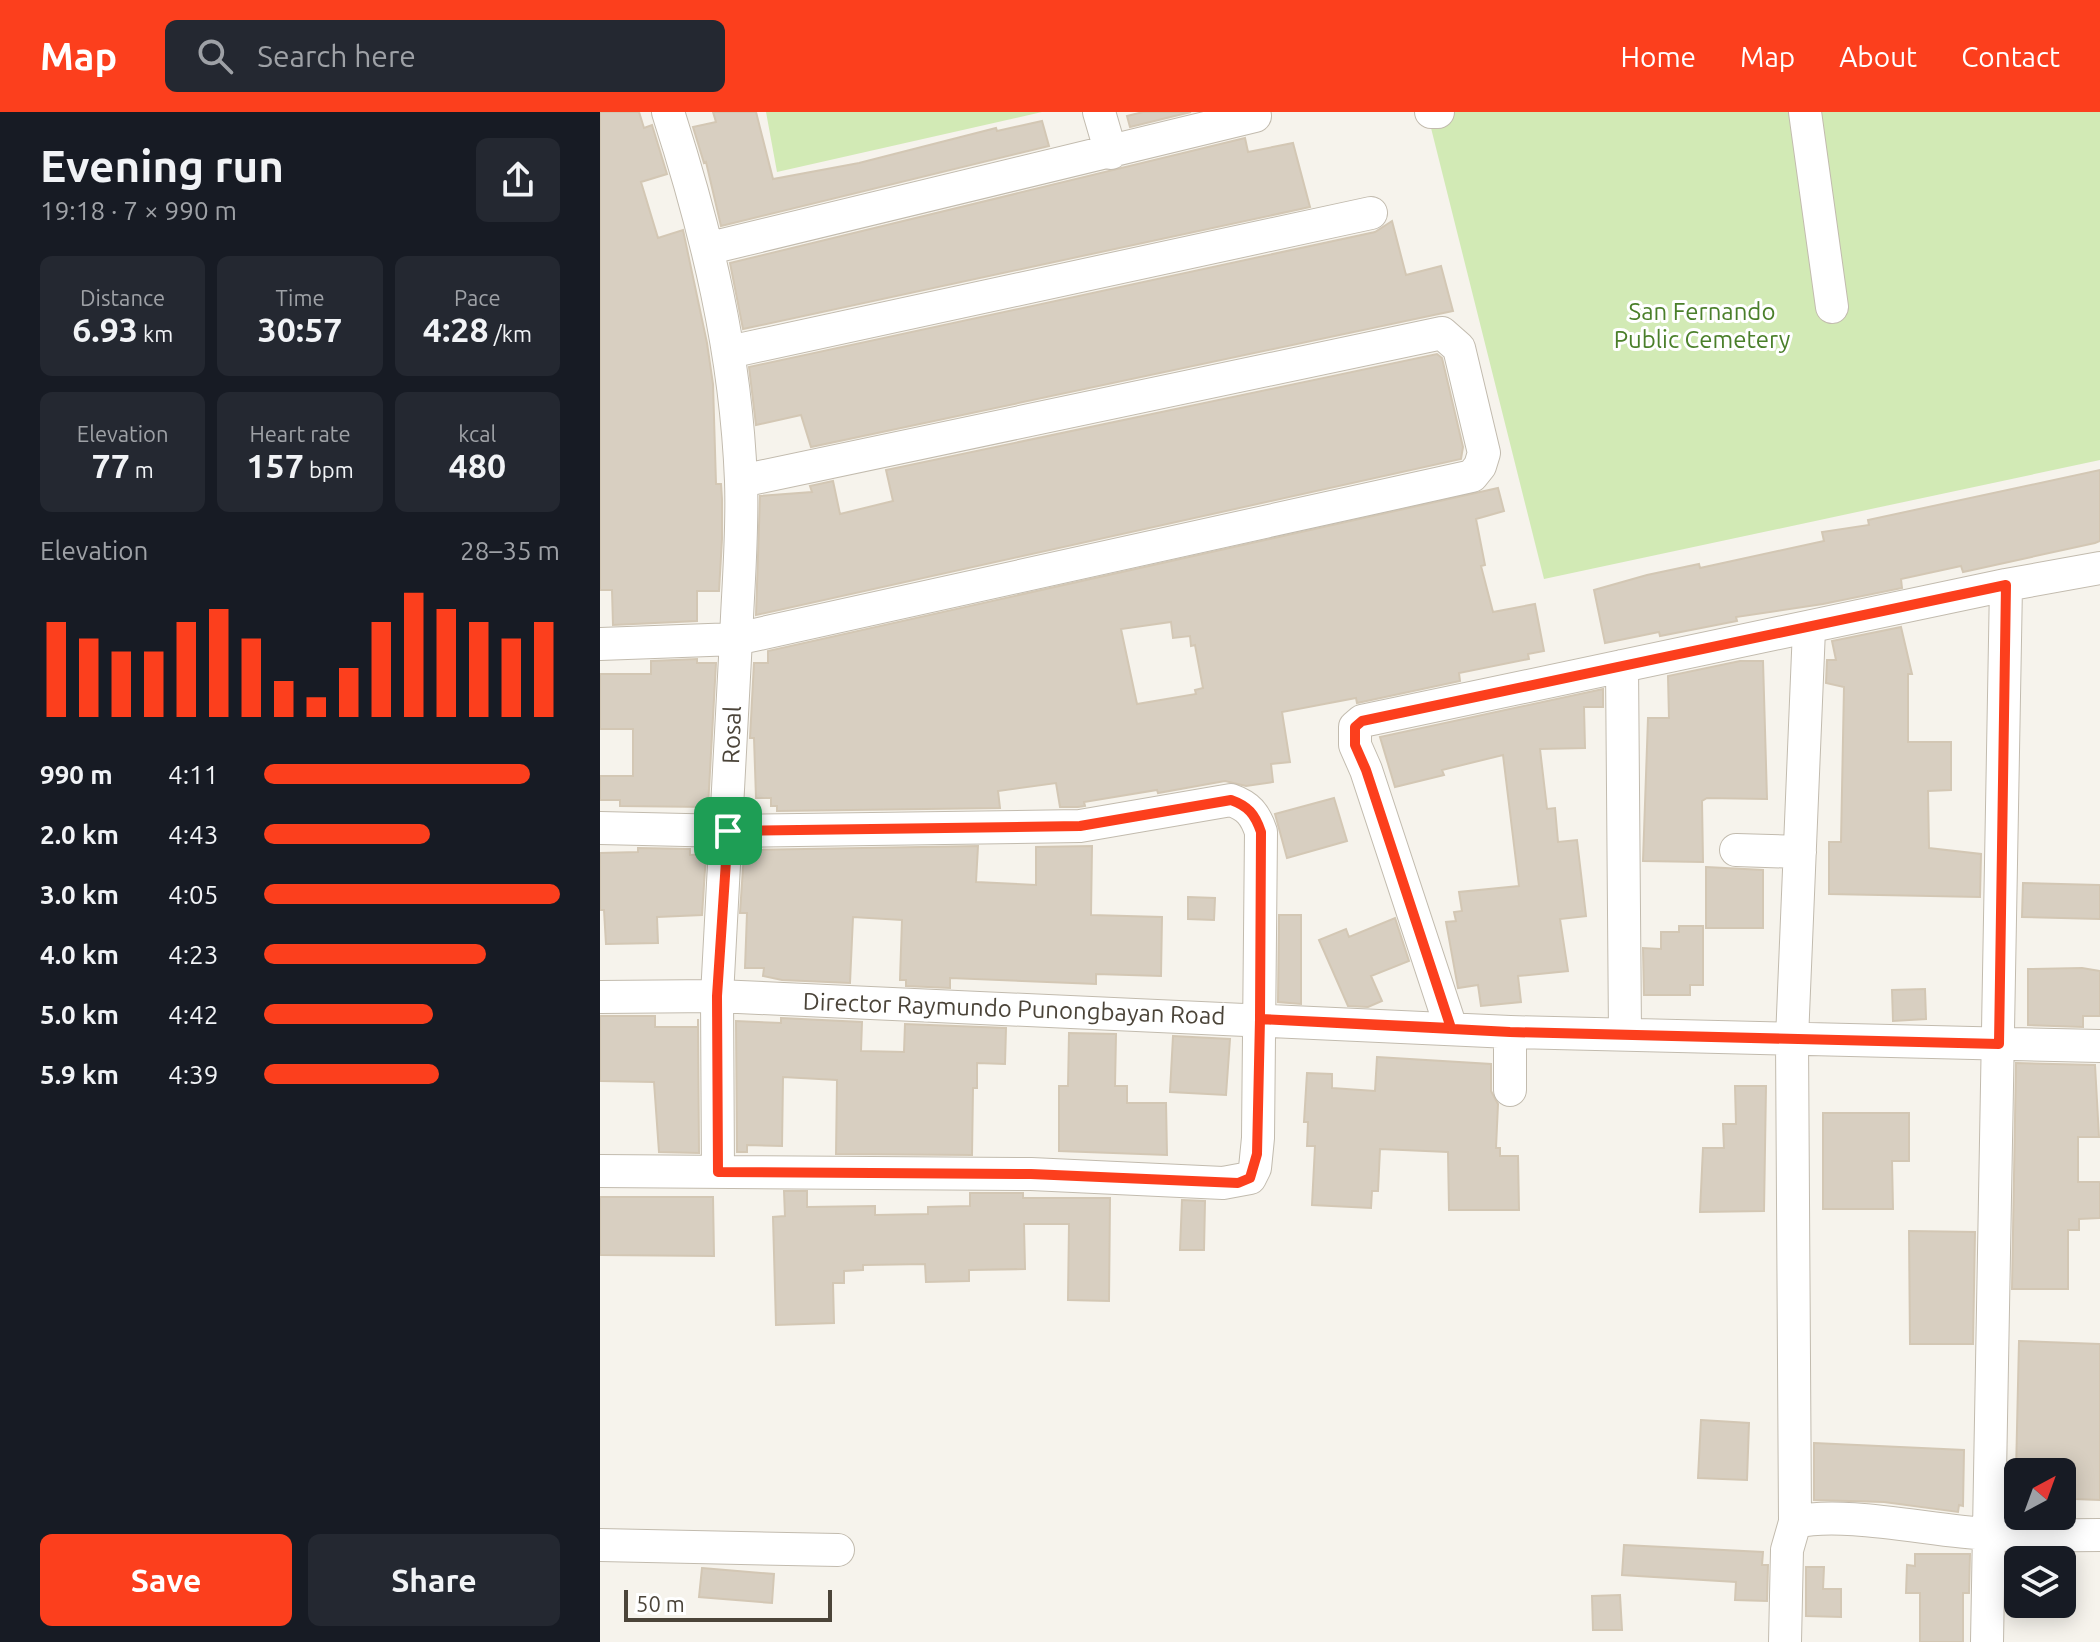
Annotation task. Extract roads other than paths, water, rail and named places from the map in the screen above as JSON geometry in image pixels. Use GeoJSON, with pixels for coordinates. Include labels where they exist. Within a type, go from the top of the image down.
{"type":"FeatureCollection","features":[{"type":"Feature","properties":{"kind":"street","name":"Rosal"},"geometry":{"type":"LineString","coordinates":[[668,112],[710,248],[729,352],[741,481],[728,831],[717,996],[718,1172]]}},
{"type":"Feature","properties":{"kind":"street"},"geometry":{"type":"LineString","coordinates":[[1099,112],[1111,153]]}},
{"type":"Feature","properties":{"kind":"street"},"geometry":{"type":"LineString","coordinates":[[1431,112],[1438,112]]}},
{"type":"Feature","properties":{"kind":"street"},"geometry":{"type":"LineString","coordinates":[[1805,112],[1832,307]]}},
{"type":"Feature","properties":{"kind":"street"},"geometry":{"type":"LineString","coordinates":[[710,248],[1255,116]]}},
{"type":"Feature","properties":{"kind":"street"},"geometry":{"type":"LineString","coordinates":[[729,352],[1371,213]]}},
{"type":"Feature","properties":{"kind":"street"},"geometry":{"type":"LineString","coordinates":[[600,644],[736,639],[1472,476],[1480,466],[1484,453],[1459,348],[1442,333],[741,481]]}},
{"type":"Feature","properties":{"kind":"street"},"geometry":{"type":"LineString","coordinates":[[1451,1028],[1371,784],[1355,745],[1355,727],[1370,719],[2100,568]]}},
{"type":"Feature","properties":{"kind":"street"},"geometry":{"type":"LineString","coordinates":[[1987,1642],[2006,585]]}},
{"type":"Feature","properties":{"kind":"street"},"geometry":{"type":"LineString","coordinates":[[1785,1642],[1787,1550],[1795,1522],[1792,1039],[1809,629]]}},
{"type":"Feature","properties":{"kind":"street"},"geometry":{"type":"LineString","coordinates":[[1622,666],[1625,1034]]}},
{"type":"Feature","properties":{"kind":"street"},"geometry":{"type":"LineString","coordinates":[[600,828],[728,831],[1080,826],[1215,801],[1244,805],[1256,817],[1261,832],[1257,1154],[1250,1178],[1238,1183],[1031,1174],[600,1171]]}},
{"type":"Feature","properties":{"kind":"street"},"geometry":{"type":"LineString","coordinates":[[1736,850],[1800,852]]}},
{"type":"Feature","properties":{"kind":"street","name":"Director Raymundo Punongbayan Road"},"geometry":{"type":"LineString","coordinates":[[600,997],[717,996],[1510,1032],[2100,1046]]}},
{"type":"Feature","properties":{"kind":"street"},"geometry":{"type":"LineString","coordinates":[[1510,1032],[1510,1090]]}},
{"type":"Feature","properties":{"kind":"street"},"geometry":{"type":"LineString","coordinates":[[1795,1522],[1808,1519],[1865,1522],[1989,1534],[2100,1535]]}},
{"type":"Feature","properties":{"kind":"street"},"geometry":{"type":"LineString","coordinates":[[600,1545],[838,1550]]}},
{"type":"Feature","properties":{"kind":"park label","name":"San Fernando Public Cemetery"},"geometry":{"type":"Point","coordinates":[1702,326]}}]}
